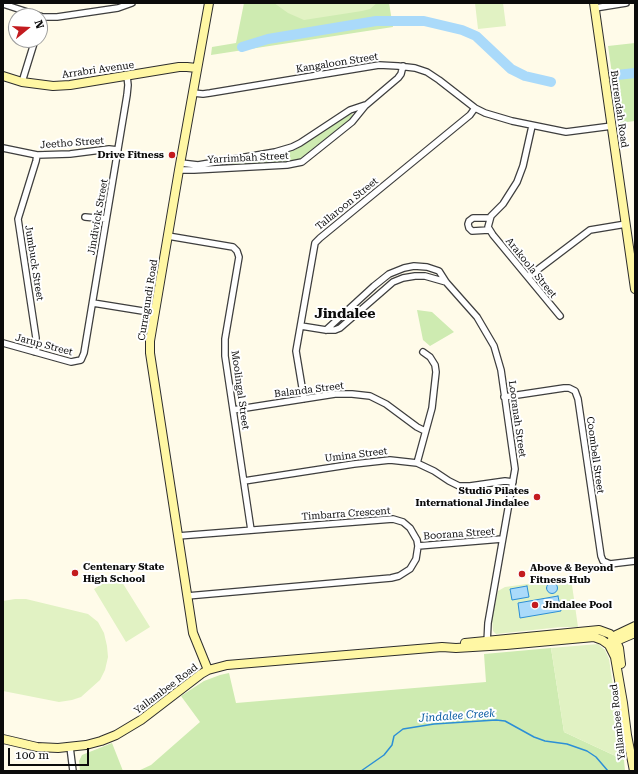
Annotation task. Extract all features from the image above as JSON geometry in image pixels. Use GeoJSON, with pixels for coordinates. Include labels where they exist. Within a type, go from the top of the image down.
{"type":"FeatureCollection","features":[{"type":"Feature","properties":{"kind":"street"},"geometry":{"type":"LineString","coordinates":[[48,17],[118,8],[132,3]]}},
{"type":"Feature","properties":{"kind":"street","name":"Curragundi Road"},"geometry":{"type":"LineString","coordinates":[[208,670],[193,633],[150,359],[150,341],[209,3]]}},
{"type":"Feature","properties":{"kind":"street"},"geometry":{"type":"LineString","coordinates":[[595,5],[626,3]]}},
{"type":"Feature","properties":{"kind":"street"},"geometry":{"type":"LineString","coordinates":[[3,4],[10,5]]}},
{"type":"Feature","properties":{"kind":"street","name":"Burrendah Road"},"geometry":{"type":"LineString","coordinates":[[595,5],[634,273],[635,289]]}},
{"type":"Feature","properties":{"kind":"street"},"geometry":{"type":"LineString","coordinates":[[22,82],[33,48]]}},
{"type":"Feature","properties":{"kind":"street","name":"Kangaloon Street"},"geometry":{"type":"LineString","coordinates":[[193,92],[202,94],[210,93],[379,65],[403,66],[429,73],[474,108],[485,113],[532,126],[566,132],[612,126]]}},
{"type":"Feature","properties":{"kind":"street","name":"Yarrimbah Street"},"geometry":{"type":"LineString","coordinates":[[180,166],[201,170],[297,164],[307,158],[350,124],[367,104],[397,79],[401,74],[403,66]]}},
{"type":"Feature","properties":{"kind":"street","name":"Arrabri Avenue"},"geometry":{"type":"LineString","coordinates":[[3,76],[22,82],[53,86],[70,85],[179,67],[197,68]]}},
{"type":"Feature","properties":{"kind":"street","name":"Jindivick Street"},"geometry":{"type":"LineString","coordinates":[[81,360],[84,353],[93,303],[128,94],[127,76]]}},
{"type":"Feature","properties":{"kind":"street","name":"Yarrimbah Street"},"geometry":{"type":"LineString","coordinates":[[180,166],[198,165],[275,152],[292,147],[350,110],[367,104]]}},
{"type":"Feature","properties":{"kind":"street","name":"Tallaroon Street"},"geometry":{"type":"LineString","coordinates":[[304,399],[296,351],[315,243],[470,115],[474,108]]}},
{"type":"Feature","properties":{"kind":"street"},"geometry":{"type":"LineString","coordinates":[[490,218],[473,218],[469,221],[469,228],[472,231],[489,230],[488,225],[490,218],[504,204],[517,182],[523,166],[532,126]]}},
{"type":"Feature","properties":{"kind":"street","name":"Jeetho Street"},"geometry":{"type":"LineString","coordinates":[[3,148],[37,155],[70,154],[109,149],[118,150]]}},
{"type":"Feature","properties":{"kind":"street","name":"Jumbuck Street"},"geometry":{"type":"LineString","coordinates":[[35,352],[36,338],[18,220],[37,155]]}},
{"type":"Feature","properties":{"kind":"street"},"geometry":{"type":"LineString","coordinates":[[84,217],[106,219]]}},
{"type":"Feature","properties":{"kind":"street"},"geometry":{"type":"LineString","coordinates":[[528,278],[590,230],[626,224]]}},
{"type":"Feature","properties":{"kind":"street","name":"Arakoola Street"},"geometry":{"type":"LineString","coordinates":[[489,230],[560,316]]}},
{"type":"Feature","properties":{"kind":"street","name":"Moolingal Street"},"geometry":{"type":"LineString","coordinates":[[168,236],[233,247],[237,251],[239,262],[225,347],[225,356],[251,530]]}},
{"type":"Feature","properties":{"kind":"street","name":"Looranah Street"},"geometry":{"type":"LineString","coordinates":[[326,330],[389,274],[414,266],[427,267],[439,271],[446,282],[476,317],[494,346],[501,370],[515,469],[488,623],[487,643]]}},
{"type":"Feature","properties":{"kind":"street"},"geometry":{"type":"LineString","coordinates":[[301,326],[326,330],[335,330],[340,328],[389,285],[403,278],[425,276],[446,282]]}},
{"type":"Feature","properties":{"kind":"street"},"geometry":{"type":"LineString","coordinates":[[93,303],[155,313]]}},
{"type":"Feature","properties":{"kind":"street","name":"Jarup Street"},"geometry":{"type":"LineString","coordinates":[[3,343],[71,362],[81,360]]}},
{"type":"Feature","properties":{"kind":"street"},"geometry":{"type":"LineString","coordinates":[[416,463],[432,408],[436,372],[435,366],[430,357],[423,352]]}},
{"type":"Feature","properties":{"kind":"street","name":"Coombell Street"},"geometry":{"type":"LineString","coordinates":[[504,397],[564,388],[569,388],[575,391],[578,399],[601,556],[605,562],[610,564],[635,561]]}},
{"type":"Feature","properties":{"kind":"street","name":"Balanda Street"},"geometry":{"type":"LineString","coordinates":[[233,410],[335,394],[352,394],[370,396],[386,404],[417,427],[425,431]]}},
{"type":"Feature","properties":{"kind":"street","name":"Umina Street"},"geometry":{"type":"LineString","coordinates":[[244,481],[381,460],[400,460],[416,463],[434,471],[459,486],[505,481],[513,482]]}},
{"type":"Feature","properties":{"kind":"street","name":"Timbarra Crescent"},"geometry":{"type":"LineString","coordinates":[[178,536],[393,519],[403,522],[410,528],[418,546]]}},
{"type":"Feature","properties":{"kind":"street","name":"Boorana Street"},"geometry":{"type":"LineString","coordinates":[[418,546],[502,539]]}},
{"type":"Feature","properties":{"kind":"street"},"geometry":{"type":"LineString","coordinates":[[187,596],[392,578],[399,576],[410,569],[416,559],[418,546]]}},
{"type":"Feature","properties":{"kind":"street"},"geometry":{"type":"LineString","coordinates":[[614,643],[635,626]]}},
{"type":"Feature","properties":{"kind":"street"},"geometry":{"type":"LineString","coordinates":[[614,643],[624,641],[635,634]]}},
{"type":"Feature","properties":{"kind":"street","name":"Yallambee Road"},"geometry":{"type":"LineString","coordinates":[[3,739],[37,747],[70,748],[86,746],[128,729],[192,679],[208,670],[227,665],[487,643],[594,637],[614,643],[615,657],[625,706],[633,767]]}},
{"type":"Feature","properties":{"kind":"street"},"geometry":{"type":"LineString","coordinates":[[70,748],[73,771]]}},
{"type":"Feature","properties":{"kind":"green space"},"geometry":{"type":"Polygon","coordinates":[[[244,3],[389,3],[393,27],[211,55],[212,47],[236,43],[244,3]]]}},
{"type":"Feature","properties":{"kind":"green space"},"geometry":{"type":"Polygon","coordinates":[[[274,3],[377,3],[370,9],[362,11],[304,20],[288,13],[274,3]]]}},
{"type":"Feature","properties":{"kind":"green space"},"geometry":{"type":"Polygon","coordinates":[[[475,3],[503,3],[506,26],[478,29],[475,3]]]}},
{"type":"Feature","properties":{"kind":"green space"},"geometry":{"type":"Polygon","coordinates":[[[635,43],[635,121],[619,123],[608,46],[635,43]]]}},
{"type":"Feature","properties":{"kind":"green space"},"geometry":{"type":"Polygon","coordinates":[[[351,113],[353,117],[300,160],[295,162],[215,166],[295,150],[351,113]]]}},
{"type":"Feature","properties":{"kind":"green space"},"geometry":{"type":"Polygon","coordinates":[[[417,310],[432,312],[454,332],[430,346],[423,340],[417,310]]]}},
{"type":"Feature","properties":{"kind":"green space"},"geometry":{"type":"Polygon","coordinates":[[[117,574],[150,627],[126,642],[94,589],[117,574]]]}},
{"type":"Feature","properties":{"kind":"green space","name":"Jindalee Pool"},"geometry":{"type":"Polygon","coordinates":[[[571,578],[578,627],[561,627],[496,634],[493,631],[492,619],[498,591],[505,587],[571,578]]]}},
{"type":"Feature","properties":{"kind":"green space"},"geometry":{"type":"Polygon","coordinates":[[[26,599],[88,614],[98,622],[104,633],[108,657],[105,670],[100,680],[81,697],[59,702],[3,691],[3,601],[26,599]]]}},
{"type":"Feature","properties":{"kind":"green space"},"geometry":{"type":"Polygon","coordinates":[[[598,644],[605,650],[609,659],[624,760],[564,732],[551,648],[598,644]]]}},
{"type":"Feature","properties":{"kind":"green space"},"geometry":{"type":"Polygon","coordinates":[[[551,648],[564,732],[624,760],[625,771],[138,771],[151,765],[200,722],[181,696],[204,681],[220,675],[229,673],[236,703],[486,682],[484,654],[551,648]]]}},
{"type":"Feature","properties":{"kind":"green space"},"geometry":{"type":"Polygon","coordinates":[[[112,743],[123,771],[80,771],[79,761],[82,755],[112,743]]]}},
{"type":"Feature","properties":{"kind":"water"},"geometry":{"type":"Polygon","coordinates":[[[550,583],[554,583],[556,584],[556,592],[550,593],[547,590],[547,586],[550,583]]]}},
{"type":"Feature","properties":{"kind":"water"},"geometry":{"type":"Polygon","coordinates":[[[527,586],[529,597],[512,600],[510,589],[527,586]]]}},
{"type":"Feature","properties":{"kind":"water"},"geometry":{"type":"Polygon","coordinates":[[[558,596],[561,611],[520,618],[518,603],[558,596]]]}},
{"type":"Feature","properties":{"kind":"waterway"},"geometry":{"type":"LineString","coordinates":[[242,47],[268,39],[376,21],[424,21],[462,30],[476,36],[511,69],[525,76],[551,82]]}},
{"type":"Feature","properties":{"kind":"waterway"},"geometry":{"type":"LineString","coordinates":[[617,75],[635,73]]}},
{"type":"Feature","properties":{"kind":"waterway","name":"Jindalee Creek"},"geometry":{"type":"LineString","coordinates":[[361,771],[384,755],[392,745],[394,736],[403,729],[434,724],[496,720],[505,721],[534,737],[545,741],[567,744],[587,751],[596,757],[608,771]]}},
{"type":"Feature","properties":{"kind":"place","name":"Drive Fitness"},"geometry":{"type":"Point","coordinates":[172,155]}},
{"type":"Feature","properties":{"kind":"place","name":"Studio Pilates International Jindalee"},"geometry":{"type":"Point","coordinates":[537,497]}},
{"type":"Feature","properties":{"kind":"place","name":"Centenary State High School"},"geometry":{"type":"Point","coordinates":[75,573]}},
{"type":"Feature","properties":{"kind":"place","name":"Above & Beyond Fitness Hub"},"geometry":{"type":"Point","coordinates":[522,574]}},
{"type":"Feature","properties":{"kind":"place","name":"Jindalee Pool"},"geometry":{"type":"Point","coordinates":[535,605]}},
{"type":"Feature","properties":{"kind":"district","name":"Jindalee"},"geometry":{"type":"Point","coordinates":[345,314]}}]}
